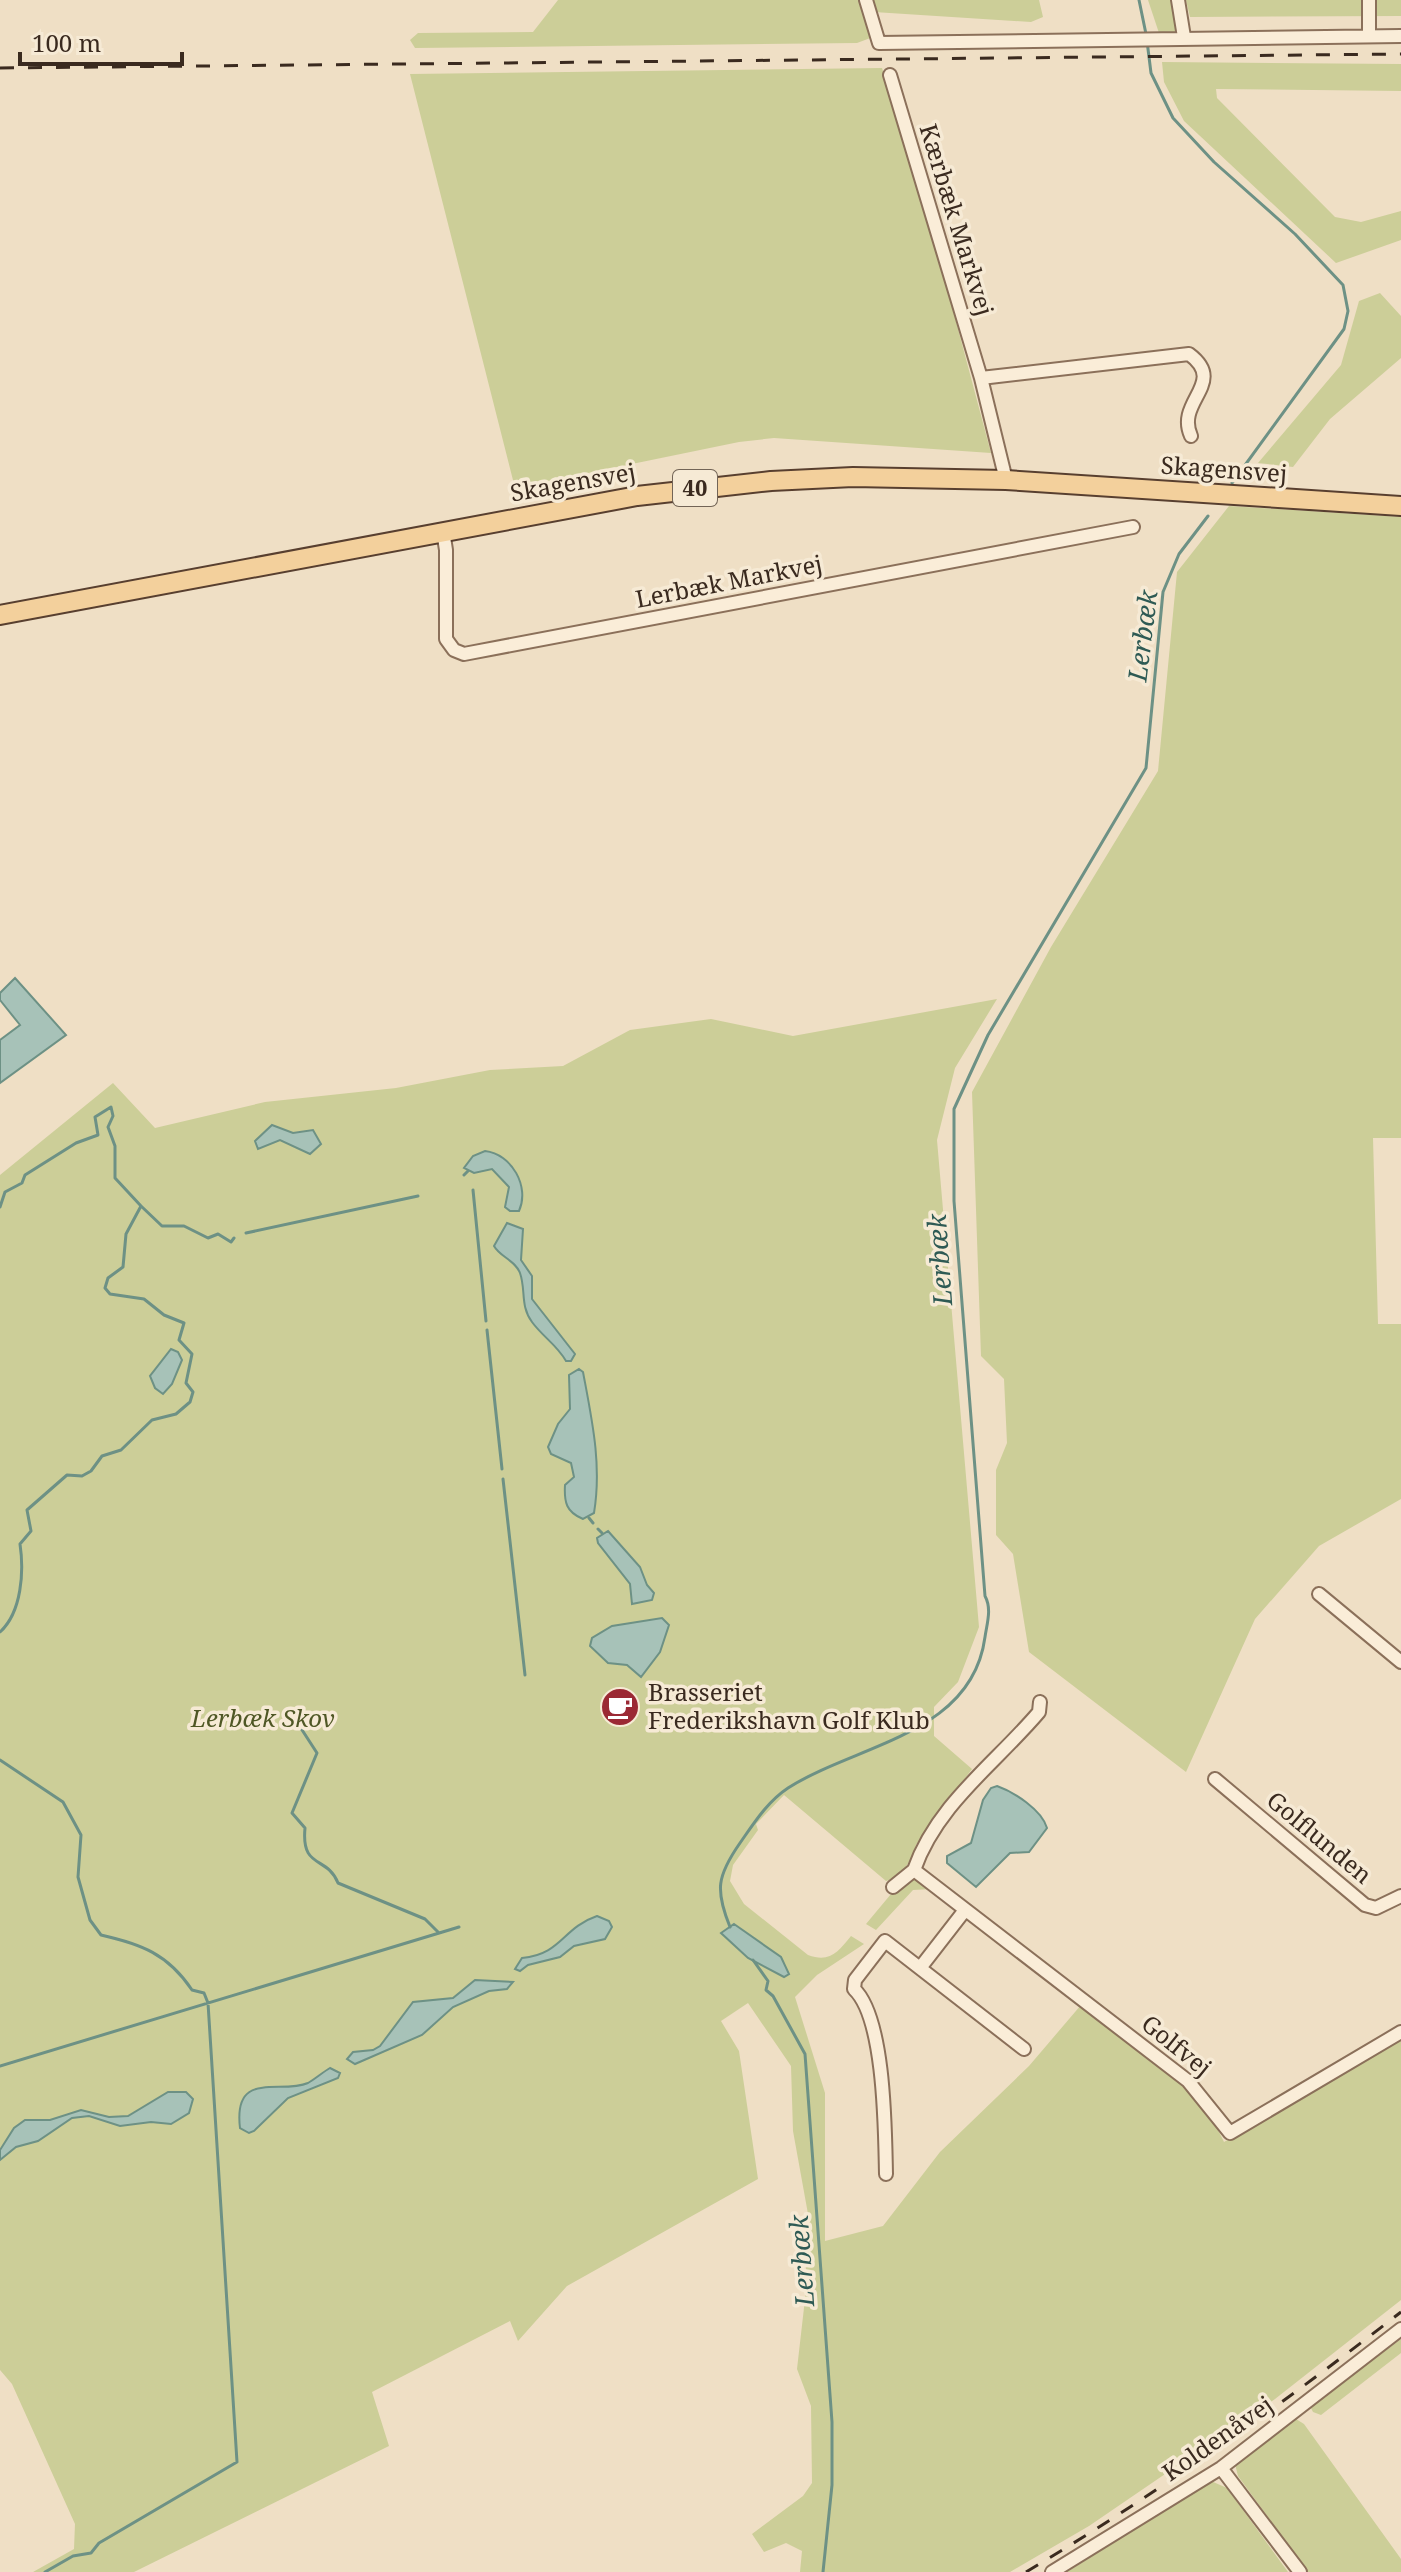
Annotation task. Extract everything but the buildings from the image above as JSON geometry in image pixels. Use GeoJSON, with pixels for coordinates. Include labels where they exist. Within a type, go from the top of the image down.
{"type":"FeatureCollection","features":[{"type":"Feature","properties":{"kind":"main road","name":"Skagensvej"},"geometry":{"type":"LineString","coordinates":[[0,615],[637,496],[728,485],[853,477],[1006,480],[1401,506]]}},
{"type":"Feature","properties":{"kind":"street"},"geometry":{"type":"LineString","coordinates":[[866,0],[879,43],[1401,36]]}},
{"type":"Feature","properties":{"kind":"street"},"geometry":{"type":"LineString","coordinates":[[1178,0],[1184,37]]}},
{"type":"Feature","properties":{"kind":"street"},"geometry":{"type":"LineString","coordinates":[[1369,0],[1369,36]]}},
{"type":"Feature","properties":{"kind":"street","name":"Kærbæk Markvej"},"geometry":{"type":"LineString","coordinates":[[890,75],[981,378],[1006,480]]}},
{"type":"Feature","properties":{"kind":"street"},"geometry":{"type":"LineString","coordinates":[[981,378],[1189,354],[1203,366],[1205,375],[1190,409],[1188,429],[1191,436]]}},
{"type":"Feature","properties":{"kind":"street","name":"Lerbæk Markvej"},"geometry":{"type":"LineString","coordinates":[[443,531],[446,550],[446,639],[454,650],[464,654],[1133,527]]}},
{"type":"Feature","properties":{"kind":"street"},"geometry":{"type":"LineString","coordinates":[[1319,1594],[1401,1662]]}},
{"type":"Feature","properties":{"kind":"street"},"geometry":{"type":"LineString","coordinates":[[893,1887],[914,1870],[937,1826],[982,1768],[1039,1712],[1040,1702]]}},
{"type":"Feature","properties":{"kind":"street","name":"Golflunden"},"geometry":{"type":"LineString","coordinates":[[1215,1779],[1365,1905],[1376,1908],[1401,1896]]}},
{"type":"Feature","properties":{"kind":"street","name":"Golfvej"},"geometry":{"type":"LineString","coordinates":[[914,1870],[1188,2081],[1230,2133],[1401,2032]]}},
{"type":"Feature","properties":{"kind":"street"},"geometry":{"type":"LineString","coordinates":[[920,1968],[965,1910]]}},
{"type":"Feature","properties":{"kind":"street"},"geometry":{"type":"LineString","coordinates":[[886,2174],[883,2084],[865,1999],[854,1989],[855,1980],[885,1941],[1024,2049]]}},
{"type":"Feature","properties":{"kind":"street","name":"Koldenåvej"},"geometry":{"type":"LineString","coordinates":[[1052,2572],[1221,2468],[1401,2329]]}},
{"type":"Feature","properties":{"kind":"street"},"geometry":{"type":"LineString","coordinates":[[1221,2468],[1300,2572]]}},
{"type":"Feature","properties":{"kind":"green space"},"geometry":{"type":"Polygon","coordinates":[[[558,0],[861,0],[873,37],[857,43],[415,48],[410,40],[418,33],[533,32],[558,0]]]}},
{"type":"Feature","properties":{"kind":"green space"},"geometry":{"type":"Polygon","coordinates":[[[870,0],[1039,0],[1043,17],[1031,22],[874,12],[870,0]]]}},
{"type":"Feature","properties":{"kind":"green space"},"geometry":{"type":"Polygon","coordinates":[[[1148,0],[1174,0],[1178,31],[1160,36],[1148,0]]]}},
{"type":"Feature","properties":{"kind":"green space"},"geometry":{"type":"Polygon","coordinates":[[[1186,0],[1401,0],[1401,16],[1190,17],[1186,0]]]}},
{"type":"Feature","properties":{"kind":"green space"},"geometry":{"type":"Polygon","coordinates":[[[1162,62],[1401,64],[1401,91],[1216,89],[1217,98],[1335,217],[1361,222],[1401,211],[1401,240],[1336,263],[1184,121],[1164,82],[1162,62]]]}},
{"type":"Feature","properties":{"kind":"green space"},"geometry":{"type":"Polygon","coordinates":[[[882,68],[921,190],[991,453],[774,438],[739,442],[515,488],[410,74],[882,68]]]}},
{"type":"Feature","properties":{"kind":"green space"},"geometry":{"type":"Polygon","coordinates":[[[1380,293],[1401,316],[1401,358],[1330,419],[1293,467],[1258,463],[1341,365],[1359,301],[1380,293]]]}},
{"type":"Feature","properties":{"kind":"green space"},"geometry":{"type":"Polygon","coordinates":[[[1229,506],[1401,517],[1401,1138],[1373,1138],[1378,1324],[1401,1324],[1401,1499],[1319,1546],[1255,1619],[1186,1772],[1029,1652],[1013,1554],[996,1535],[996,1470],[1007,1443],[1004,1379],[981,1356],[972,1092],[1051,947],[1158,771],[1177,572],[1229,506]]]}},
{"type":"Feature","properties":{"kind":"green space","name":"Lerbæk Skov"},"geometry":{"type":"Polygon","coordinates":[[[997,999],[955,1068],[937,1140],[979,1627],[958,1682],[934,1707],[934,1736],[972,1769],[916,1845],[906,1867],[892,1879],[886,1881],[784,1795],[756,1824],[758,1830],[733,1865],[730,1881],[744,1904],[808,1955],[828,1957],[851,1936],[864,1944],[817,1975],[795,1997],[825,2093],[825,2241],[883,2226],[940,2152],[1029,2066],[1081,2005],[1180,2082],[1212,2120],[1224,2142],[1401,2038],[1401,2300],[1275,2399],[1089,2526],[1010,2572],[800,2572],[802,2551],[786,2543],[764,2552],[752,2534],[803,2496],[812,2483],[811,2406],[797,2369],[805,2299],[808,2214],[793,2131],[791,2066],[748,2003],[721,2021],[739,2051],[758,2179],[567,2286],[518,2341],[510,2321],[372,2392],[389,2446],[134,2572],[33,2572],[74,2549],[75,2524],[12,2384],[0,2370],[0,1175],[113,1083],[155,1128],[265,1102],[396,1088],[490,1070],[563,1066],[630,1030],[711,1019],[793,1036],[997,999]]]}},
{"type":"Feature","properties":{"kind":"green space"},"geometry":{"type":"Polygon","coordinates":[[[916,1878],[932,1889],[913,1890],[876,1930],[866,1924],[901,1882],[916,1878]]]}},
{"type":"Feature","properties":{"kind":"green space"},"geometry":{"type":"Polygon","coordinates":[[[1401,2339],[1401,2353],[1321,2415],[1313,2412],[1310,2406],[1401,2339]]]}},
{"type":"Feature","properties":{"kind":"green space"},"geometry":{"type":"Polygon","coordinates":[[[1296,2419],[1304,2424],[1401,2559],[1401,2572],[1308,2572],[1238,2476],[1235,2464],[1296,2419]]]}},
{"type":"Feature","properties":{"kind":"green space"},"geometry":{"type":"Polygon","coordinates":[[[1211,2481],[1227,2488],[1288,2572],[1067,2572],[1211,2481]]]}},
{"type":"Feature","properties":{"kind":"shaded area"},"geometry":{"type":"Polygon","coordinates":[[[15,978],[66,1035],[0,1083],[0,1040],[20,1025],[0,1000],[0,993],[15,978]]]}},
{"type":"Feature","properties":{"kind":"shaded area"},"geometry":{"type":"Polygon","coordinates":[[[272,1125],[293,1133],[313,1130],[321,1144],[310,1154],[280,1140],[258,1149],[255,1141],[272,1125]]]}},
{"type":"Feature","properties":{"kind":"shaded area"},"geometry":{"type":"Polygon","coordinates":[[[485,1151],[503,1158],[516,1173],[522,1192],[519,1211],[510,1211],[505,1207],[509,1187],[492,1169],[474,1173],[464,1168],[473,1156],[485,1151]]]}},
{"type":"Feature","properties":{"kind":"shaded area"},"geometry":{"type":"Polygon","coordinates":[[[507,1223],[523,1229],[521,1260],[532,1276],[532,1299],[575,1354],[571,1361],[566,1361],[532,1322],[526,1310],[520,1273],[494,1246],[507,1223]]]}},
{"type":"Feature","properties":{"kind":"shaded area"},"geometry":{"type":"Polygon","coordinates":[[[171,1349],[178,1352],[182,1360],[172,1384],[163,1394],[155,1388],[150,1376],[171,1349]]]}},
{"type":"Feature","properties":{"kind":"shaded area"},"geometry":{"type":"Polygon","coordinates":[[[579,1369],[583,1372],[593,1425],[597,1477],[594,1513],[583,1519],[570,1510],[566,1501],[565,1485],[574,1477],[571,1463],[551,1454],[548,1447],[558,1424],[570,1409],[569,1375],[579,1369]]]}},
{"type":"Feature","properties":{"kind":"shaded area"},"geometry":{"type":"Polygon","coordinates":[[[608,1531],[640,1567],[654,1593],[652,1600],[632,1604],[630,1584],[598,1543],[597,1538],[608,1531]]]}},
{"type":"Feature","properties":{"kind":"shaded area"},"geometry":{"type":"Polygon","coordinates":[[[662,1618],[669,1625],[660,1652],[641,1677],[627,1665],[608,1663],[590,1646],[592,1638],[612,1626],[662,1618]]]}},
{"type":"Feature","properties":{"kind":"shaded area"},"geometry":{"type":"Polygon","coordinates":[[[997,1786],[1026,1802],[1047,1828],[1029,1852],[1010,1853],[976,1887],[947,1863],[947,1856],[971,1843],[983,1800],[991,1788],[997,1786]]]}},
{"type":"Feature","properties":{"kind":"shaded area"},"geometry":{"type":"Polygon","coordinates":[[[597,1916],[609,1921],[612,1927],[605,1939],[574,1946],[560,1957],[528,1965],[520,1971],[515,1969],[522,1958],[546,1951],[576,1927],[597,1916]]]}},
{"type":"Feature","properties":{"kind":"shaded area"},"geometry":{"type":"Polygon","coordinates":[[[734,1924],[781,1957],[789,1974],[784,1977],[748,1958],[721,1933],[734,1924]]]}},
{"type":"Feature","properties":{"kind":"shaded area"},"geometry":{"type":"Polygon","coordinates":[[[475,1980],[513,1982],[507,1989],[489,1991],[453,2007],[422,2035],[355,2064],[347,2059],[353,2052],[380,2046],[413,2002],[453,1998],[475,1980]]]}},
{"type":"Feature","properties":{"kind":"shaded area"},"geometry":{"type":"Polygon","coordinates":[[[330,2068],[340,2073],[338,2078],[288,2098],[254,2131],[249,2133],[240,2128],[240,2110],[244,2098],[251,2091],[308,2083],[330,2068]]]}},
{"type":"Feature","properties":{"kind":"shaded area"},"geometry":{"type":"Polygon","coordinates":[[[168,2092],[186,2092],[193,2099],[189,2113],[171,2124],[151,2122],[120,2126],[89,2116],[72,2118],[38,2141],[16,2147],[0,2160],[0,2150],[14,2128],[25,2120],[50,2120],[81,2110],[109,2117],[128,2116],[168,2092]]]}},
{"type":"Feature","properties":{"kind":"waterway","name":"Lerbæk"},"geometry":{"type":"LineString","coordinates":[[1139,0],[1146,34]]}},
{"type":"Feature","properties":{"kind":"waterway","name":"Lerbæk"},"geometry":{"type":"LineString","coordinates":[[1147,41],[1151,73],[1173,118],[1214,162],[1295,234],[1343,285],[1348,311],[1344,329],[1232,483]]}},
{"type":"Feature","properties":{"kind":"waterway","name":"Lerbæk"},"geometry":{"type":"LineString","coordinates":[[730,1927],[722,1903],[723,1874],[732,1855],[767,1806],[788,1788],[908,1733],[935,1716],[958,1696],[976,1670],[989,1611],[985,1596],[954,1201],[954,1109],[988,1035],[1146,768],[1163,592],[1179,554],[1208,516]]}},
{"type":"Feature","properties":{"kind":"waterway"},"geometry":{"type":"LineString","coordinates":[[0,1207],[5,1192],[22,1183],[25,1175],[76,1143],[98,1135],[95,1117],[111,1107],[113,1116],[108,1127],[115,1146],[115,1178],[141,1206],[126,1234],[123,1267],[108,1278],[105,1288],[110,1294],[144,1299],[164,1315],[184,1323],[179,1340],[192,1354],[186,1383],[193,1392],[190,1402],[176,1414],[152,1420],[121,1450],[102,1456],[91,1471],[82,1476],[67,1475],[27,1510],[31,1531],[20,1544],[20,1591],[13,1614],[0,1632]]}},
{"type":"Feature","properties":{"kind":"waterway"},"geometry":{"type":"LineString","coordinates":[[464,1175],[468,1171]]}},
{"type":"Feature","properties":{"kind":"waterway"},"geometry":{"type":"LineString","coordinates":[[473,1190],[486,1321]]}},
{"type":"Feature","properties":{"kind":"waterway"},"geometry":{"type":"LineString","coordinates":[[246,1233],[418,1196]]}},
{"type":"Feature","properties":{"kind":"waterway"},"geometry":{"type":"LineString","coordinates":[[141,1206],[162,1226],[184,1226],[208,1238],[218,1234],[231,1242],[234,1238]]}},
{"type":"Feature","properties":{"kind":"waterway"},"geometry":{"type":"LineString","coordinates":[[487,1330],[502,1469]]}},
{"type":"Feature","properties":{"kind":"waterway"},"geometry":{"type":"LineString","coordinates":[[503,1479],[525,1675]]}},
{"type":"Feature","properties":{"kind":"waterway"},"geometry":{"type":"LineString","coordinates":[[589,1518],[593,1523]]}},
{"type":"Feature","properties":{"kind":"waterway"},"geometry":{"type":"LineString","coordinates":[[598,1529],[602,1533]]}},
{"type":"Feature","properties":{"kind":"waterway"},"geometry":{"type":"LineString","coordinates":[[293,1716],[317,1753],[292,1813],[305,1828],[305,1841],[311,1856],[328,1868],[338,1883],[425,1919],[438,1932]]}},
{"type":"Feature","properties":{"kind":"waterway"},"geometry":{"type":"LineString","coordinates":[[0,1760],[63,1802],[81,1835],[78,1877],[90,1920],[101,1935],[152,1952],[173,1967],[192,1990],[204,1993],[208,2003],[237,2462],[99,2543],[91,2553],[73,2556],[45,2572]]}},
{"type":"Feature","properties":{"kind":"waterway"},"geometry":{"type":"LineString","coordinates":[[0,2066],[459,1927]]}},
{"type":"Feature","properties":{"kind":"waterway","name":"Lerbæk"},"geometry":{"type":"LineString","coordinates":[[753,1960],[768,1981],[766,1990],[773,1996],[805,2054],[832,2422],[832,2485],[823,2572]]}},
{"type":"Feature","properties":{"kind":"railway"},"geometry":{"type":"LineString","coordinates":[[0,68],[1401,54]]}},
{"type":"Feature","properties":{"kind":"railway"},"geometry":{"type":"LineString","coordinates":[[1026,2572],[1123,2512],[1217,2448],[1401,2312]]}},
{"type":"Feature","properties":{"kind":"place","name":"Brasseriet Frederikshavn Golf Klub"},"geometry":{"type":"Point","coordinates":[620,1707]}}]}
